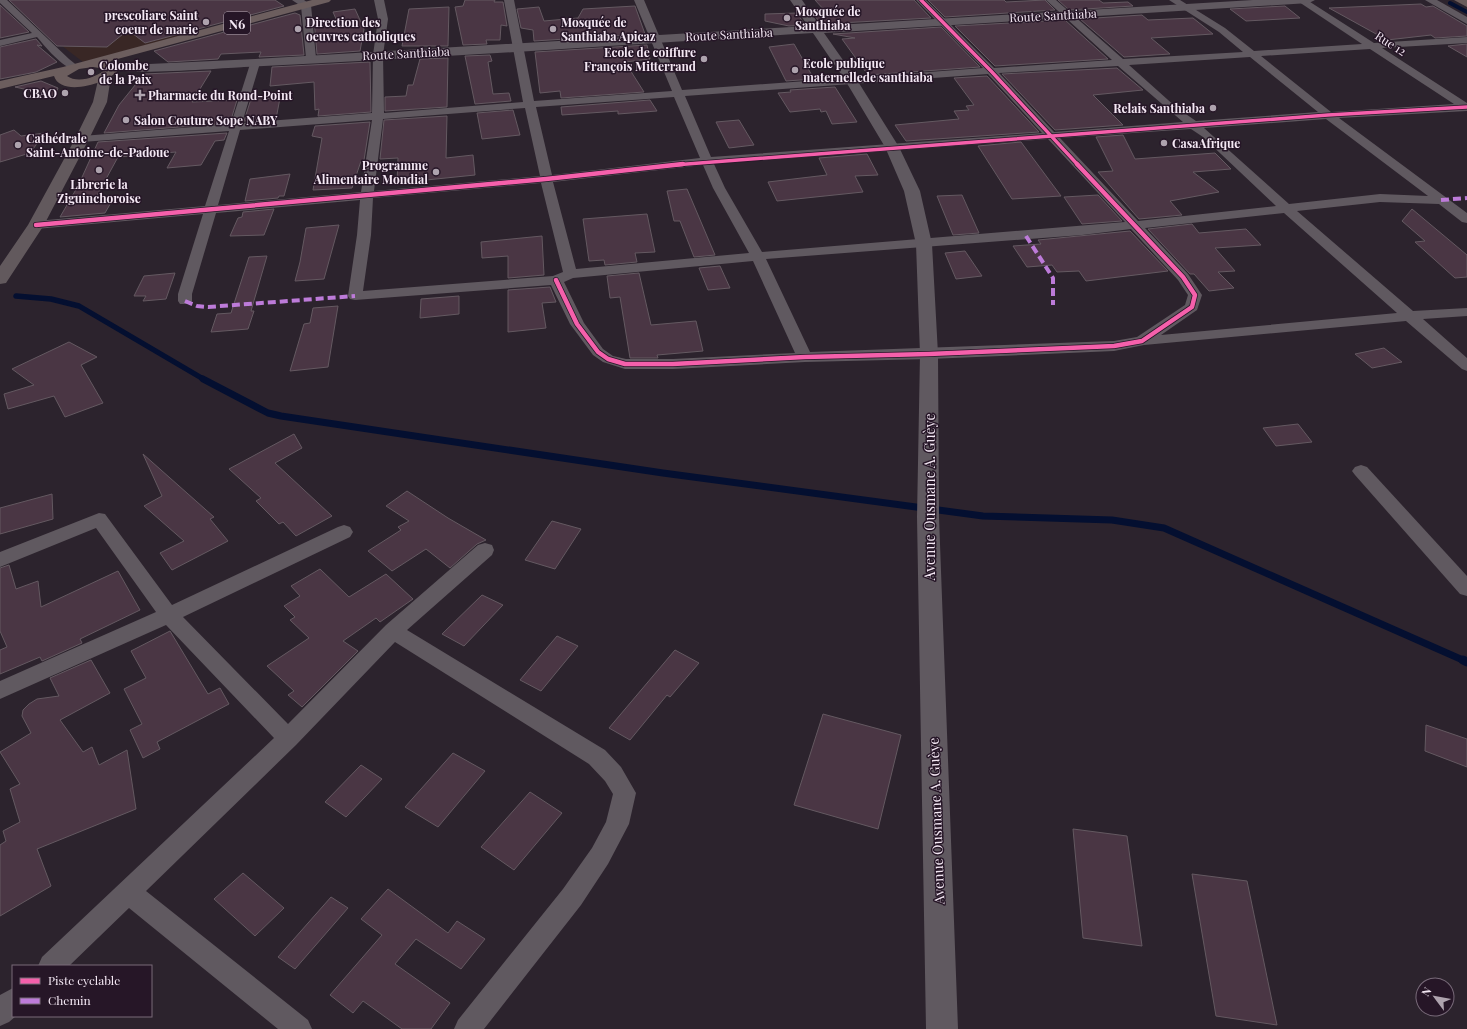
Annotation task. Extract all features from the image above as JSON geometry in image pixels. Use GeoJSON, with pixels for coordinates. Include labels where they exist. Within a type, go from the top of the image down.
{"type":"FeatureCollection","features":[{"type":"Feature","properties":{"kind":"highway"},"geometry":{"type":"LineString","coordinates":[[1460,0],[1467,4]]}},
{"type":"Feature","properties":{"kind":"main road","name":"N6"},"geometry":{"type":"LineString","coordinates":[[149,48],[301,3],[325,0]]}},
{"type":"Feature","properties":{"kind":"main road"},"geometry":{"type":"LineString","coordinates":[[6,83],[72,65],[149,48]]}},
{"type":"Feature","properties":{"kind":"main road"},"geometry":{"type":"LineString","coordinates":[[6,83],[88,82],[149,48]]}},
{"type":"Feature","properties":{"kind":"main road"},"geometry":{"type":"LineString","coordinates":[[100,102],[92,90],[60,77],[62,73],[72,65],[99,63],[110,71]]}},
{"type":"Feature","properties":{"kind":"main road"},"geometry":{"type":"LineString","coordinates":[[0,279],[36,225],[57,182],[82,139],[100,102],[110,71]]}},
{"type":"Feature","properties":{"kind":"street"},"geometry":{"type":"LineString","coordinates":[[2,0],[72,65]]}},
{"type":"Feature","properties":{"kind":"street"},"geometry":{"type":"LineString","coordinates":[[379,0],[383,18],[378,55],[378,116],[355,296],[556,280],[570,274],[758,256],[1061,233],[1380,198],[1442,200]]}},
{"type":"Feature","properties":{"kind":"street"},"geometry":{"type":"LineString","coordinates":[[509,0],[517,47],[546,179],[570,274]]}},
{"type":"Feature","properties":{"kind":"street"},"geometry":{"type":"LineString","coordinates":[[639,0],[719,188],[758,256],[805,357]]}},
{"type":"Feature","properties":{"kind":"street","name":"Avenue Ousmane A. Guèye"},"geometry":{"type":"LineString","coordinates":[[796,0],[815,30],[851,80],[892,147],[913,196],[924,244],[928,354],[928,510],[942,1029]]}},
{"type":"Feature","properties":{"kind":"street"},"geometry":{"type":"LineString","coordinates":[[921,0],[991,71],[1183,277],[1195,296],[1192,307],[1142,341]]}},
{"type":"Feature","properties":{"kind":"street"},"geometry":{"type":"LineString","coordinates":[[1051,0],[1173,110],[1195,125],[1286,208],[1467,366]]}},
{"type":"Feature","properties":{"kind":"street"},"geometry":{"type":"LineString","coordinates":[[1174,0],[1184,8],[1222,30],[1251,55],[1328,115],[1467,219]]}},
{"type":"Feature","properties":{"kind":"street","name":"Rue 12"},"geometry":{"type":"LineString","coordinates":[[1301,0],[1466,107]]}},
{"type":"Feature","properties":{"kind":"street","name":"Route Santhiaba"},"geometry":{"type":"LineString","coordinates":[[110,71],[1309,0]]}},
{"type":"Feature","properties":{"kind":"street"},"geometry":{"type":"LineString","coordinates":[[1430,0],[1467,21]]}},
{"type":"Feature","properties":{"kind":"street"},"geometry":{"type":"LineString","coordinates":[[301,3],[311,58]]}},
{"type":"Feature","properties":{"kind":"street"},"geometry":{"type":"LineString","coordinates":[[0,43],[39,34]]}},
{"type":"Feature","properties":{"kind":"street"},"geometry":{"type":"LineString","coordinates":[[82,139],[851,80],[1467,40]]}},
{"type":"Feature","properties":{"kind":"street"},"geometry":{"type":"LineString","coordinates":[[186,301],[185,294],[211,210],[233,128],[254,63]]}},
{"type":"Feature","properties":{"kind":"street"},"geometry":{"type":"LineString","coordinates":[[36,225],[546,179],[707,161],[1053,137],[1328,115],[1466,107]]}},
{"type":"Feature","properties":{"kind":"street"},"geometry":{"type":"LineString","coordinates":[[556,280],[577,324],[598,352],[608,359],[619,363],[673,364],[805,357],[928,354],[1114,346],[1142,341],[1467,312]]}},
{"type":"Feature","properties":{"kind":"street"},"geometry":{"type":"LineString","coordinates":[[1361,471],[1467,589]]}},
{"type":"Feature","properties":{"kind":"street"},"geometry":{"type":"LineString","coordinates":[[0,560],[99,519],[169,615],[288,738]]}},
{"type":"Feature","properties":{"kind":"street"},"geometry":{"type":"LineString","coordinates":[[0,690],[169,615],[344,532]]}},
{"type":"Feature","properties":{"kind":"street"},"geometry":{"type":"LineString","coordinates":[[52,965],[129,893],[288,738],[393,631],[485,550]]}},
{"type":"Feature","properties":{"kind":"street"},"geometry":{"type":"LineString","coordinates":[[393,631],[597,758],[613,774],[625,793],[617,824],[600,856],[572,897],[467,1029]]}},
{"type":"Feature","properties":{"kind":"street"},"geometry":{"type":"LineString","coordinates":[[129,893],[299,1029]]}},
{"type":"Feature","properties":{"kind":"street"},"geometry":{"type":"LineString","coordinates":[[0,1014],[12,1002]]}},
{"type":"Feature","properties":{"kind":"shaded area"},"geometry":{"type":"Polygon","coordinates":[[[44,32],[185,35],[83,62],[44,32]]]}},
{"type":"Feature","properties":{"kind":"building"},"geometry":{"type":"Polygon","coordinates":[[[9,0],[275,0],[284,6],[145,43],[128,30],[107,47],[57,46],[9,0]]]}},
{"type":"Feature","properties":{"kind":"building"},"geometry":{"type":"Polygon","coordinates":[[[465,0],[495,0],[494,2],[503,2],[507,26],[501,25],[500,40],[486,40],[487,44],[463,45],[455,7],[463,6],[465,0]]]}},
{"type":"Feature","properties":{"kind":"building"},"geometry":{"type":"Polygon","coordinates":[[[815,0],[914,0],[931,18],[821,24],[812,12],[825,11],[815,0]]]}},
{"type":"Feature","properties":{"kind":"building"},"geometry":{"type":"Polygon","coordinates":[[[928,0],[1004,0],[1006,2],[1045,0],[1055,10],[945,17],[928,0]]]}},
{"type":"Feature","properties":{"kind":"building"},"geometry":{"type":"Polygon","coordinates":[[[1058,0],[1099,0],[1103,3],[1128,2],[1133,6],[1069,10],[1058,0]]]}},
{"type":"Feature","properties":{"kind":"building"},"geometry":{"type":"Polygon","coordinates":[[[1421,4],[1426,7],[1433,6],[1467,26],[1467,36],[1435,38],[1431,35],[1387,40],[1329,8],[1421,4]]]}},
{"type":"Feature","properties":{"kind":"building"},"geometry":{"type":"Polygon","coordinates":[[[0,5],[29,32],[0,38],[0,5]]]}},
{"type":"Feature","properties":{"kind":"building"},"geometry":{"type":"Polygon","coordinates":[[[635,6],[645,34],[534,41],[533,30],[521,28],[517,9],[539,7],[544,21],[578,18],[583,9],[635,6]]]}},
{"type":"Feature","properties":{"kind":"building"},"geometry":{"type":"Polygon","coordinates":[[[1285,6],[1300,18],[1246,21],[1230,9],[1285,6]]]}},
{"type":"Feature","properties":{"kind":"building"},"geometry":{"type":"Polygon","coordinates":[[[449,7],[448,46],[402,46],[409,9],[449,7]]]}},
{"type":"Feature","properties":{"kind":"building"},"geometry":{"type":"Polygon","coordinates":[[[355,9],[364,29],[360,51],[317,54],[314,19],[340,28],[333,12],[355,9]]]}},
{"type":"Feature","properties":{"kind":"building"},"geometry":{"type":"Polygon","coordinates":[[[295,13],[300,15],[304,55],[259,57],[261,52],[221,54],[218,59],[168,62],[154,51],[295,13]]]}},
{"type":"Feature","properties":{"kind":"building"},"geometry":{"type":"Polygon","coordinates":[[[797,13],[805,25],[789,26],[765,21],[765,14],[797,13]]]}},
{"type":"Feature","properties":{"kind":"building"},"geometry":{"type":"Polygon","coordinates":[[[1142,15],[1148,20],[1193,18],[1213,34],[1151,38],[1170,54],[1124,57],[1080,19],[1142,15]]]}},
{"type":"Feature","properties":{"kind":"building"},"geometry":{"type":"Polygon","coordinates":[[[1065,20],[1108,59],[995,66],[955,26],[1065,20]]]}},
{"type":"Feature","properties":{"kind":"building"},"geometry":{"type":"Polygon","coordinates":[[[941,27],[980,67],[868,75],[842,39],[855,38],[833,34],[941,27]]]}},
{"type":"Feature","properties":{"kind":"building"},"geometry":{"type":"Polygon","coordinates":[[[36,39],[42,46],[37,45],[57,62],[36,72],[0,79],[0,47],[36,39]]]}},
{"type":"Feature","properties":{"kind":"building"},"geometry":{"type":"Polygon","coordinates":[[[794,44],[814,79],[786,81],[769,47],[794,44]]]}},
{"type":"Feature","properties":{"kind":"building"},"geometry":{"type":"Polygon","coordinates":[[[1467,44],[1467,57],[1448,46],[1467,44]]]}},
{"type":"Feature","properties":{"kind":"building"},"geometry":{"type":"Polygon","coordinates":[[[647,45],[650,59],[625,62],[644,92],[561,98],[560,91],[540,93],[535,52],[647,45]]]}},
{"type":"Feature","properties":{"kind":"building"},"geometry":{"type":"Polygon","coordinates":[[[490,55],[492,61],[488,62],[493,94],[509,93],[511,101],[475,104],[465,56],[490,55]]]}},
{"type":"Feature","properties":{"kind":"building"},"geometry":{"type":"Polygon","coordinates":[[[448,58],[447,107],[385,111],[385,97],[406,96],[408,85],[413,85],[420,59],[448,58]]]}},
{"type":"Feature","properties":{"kind":"building"},"geometry":{"type":"Polygon","coordinates":[[[370,62],[371,112],[318,116],[319,109],[315,110],[314,82],[270,86],[272,67],[370,62]]]}},
{"type":"Feature","properties":{"kind":"building"},"geometry":{"type":"Polygon","coordinates":[[[1117,68],[1143,90],[1093,95],[1123,125],[1055,130],[1002,74],[1117,68]]]}},
{"type":"Feature","properties":{"kind":"building"},"geometry":{"type":"Polygon","coordinates":[[[211,71],[192,102],[237,100],[230,123],[104,133],[119,105],[144,74],[211,71]]]}},
{"type":"Feature","properties":{"kind":"building"},"geometry":{"type":"Polygon","coordinates":[[[987,76],[1039,132],[906,141],[895,125],[959,119],[954,111],[969,110],[966,106],[974,105],[954,78],[987,76]]]}},
{"type":"Feature","properties":{"kind":"building"},"geometry":{"type":"Polygon","coordinates":[[[41,81],[58,88],[55,96],[15,87],[41,81]]]}},
{"type":"Feature","properties":{"kind":"building"},"geometry":{"type":"Polygon","coordinates":[[[835,87],[857,122],[832,124],[826,111],[821,112],[820,109],[790,112],[778,93],[791,92],[790,90],[835,87]]]}},
{"type":"Feature","properties":{"kind":"building"},"geometry":{"type":"Polygon","coordinates":[[[280,98],[276,119],[244,121],[251,99],[280,98]]]}},
{"type":"Feature","properties":{"kind":"building"},"geometry":{"type":"Polygon","coordinates":[[[650,100],[657,111],[618,114],[618,111],[562,115],[561,107],[650,100]]]}},
{"type":"Feature","properties":{"kind":"building"},"geometry":{"type":"Polygon","coordinates":[[[513,110],[520,135],[482,139],[477,113],[513,110]]]}},
{"type":"Feature","properties":{"kind":"building"},"geometry":{"type":"Polygon","coordinates":[[[447,116],[446,158],[473,155],[475,175],[397,183],[398,158],[380,159],[384,120],[447,116]]]}},
{"type":"Feature","properties":{"kind":"building"},"geometry":{"type":"Polygon","coordinates":[[[739,120],[754,145],[729,148],[716,122],[739,120]]]}},
{"type":"Feature","properties":{"kind":"building"},"geometry":{"type":"Polygon","coordinates":[[[370,122],[364,160],[361,161],[352,188],[313,190],[322,138],[312,136],[315,126],[370,122]]]}},
{"type":"Feature","properties":{"kind":"building","name":"Cathédrale Saint-Antoine-de-Padoue"},"geometry":{"type":"Polygon","coordinates":[[[14,130],[21,136],[45,133],[30,153],[0,162],[0,135],[14,130]]]}},
{"type":"Feature","properties":{"kind":"building"},"geometry":{"type":"Polygon","coordinates":[[[227,133],[224,140],[215,141],[201,165],[167,168],[176,152],[118,157],[94,201],[113,199],[105,213],[60,217],[78,186],[98,142],[227,133]]]}},
{"type":"Feature","properties":{"kind":"building"},"geometry":{"type":"Polygon","coordinates":[[[1123,135],[1135,159],[1215,153],[1231,169],[1193,172],[1219,192],[1170,201],[1182,215],[1139,219],[1098,172],[1113,171],[1096,137],[1123,135]]]}},
{"type":"Feature","properties":{"kind":"building"},"geometry":{"type":"Polygon","coordinates":[[[1021,142],[1061,196],[1012,199],[978,146],[1021,142]]]}},
{"type":"Feature","properties":{"kind":"building"},"geometry":{"type":"Polygon","coordinates":[[[867,154],[878,175],[855,176],[863,192],[777,201],[768,182],[827,175],[819,158],[867,154]]]}},
{"type":"Feature","properties":{"kind":"building"},"geometry":{"type":"Polygon","coordinates":[[[290,174],[284,196],[279,196],[278,198],[245,201],[250,179],[290,174]]]}},
{"type":"Feature","properties":{"kind":"building"},"geometry":{"type":"Polygon","coordinates":[[[687,189],[715,255],[694,257],[680,221],[674,221],[667,191],[687,189]]]}},
{"type":"Feature","properties":{"kind":"building"},"geometry":{"type":"Polygon","coordinates":[[[962,195],[979,233],[953,235],[937,196],[962,195]]]}},
{"type":"Feature","properties":{"kind":"building"},"geometry":{"type":"Polygon","coordinates":[[[1098,195],[1122,221],[1082,224],[1064,197],[1098,195]]]}},
{"type":"Feature","properties":{"kind":"building"},"geometry":{"type":"Polygon","coordinates":[[[274,209],[264,235],[230,236],[238,218],[242,217],[243,212],[274,209]]]}},
{"type":"Feature","properties":{"kind":"building"},"geometry":{"type":"Polygon","coordinates":[[[1412,209],[1467,255],[1467,277],[1455,278],[1415,242],[1425,241],[1402,221],[1412,209]]]}},
{"type":"Feature","properties":{"kind":"building"},"geometry":{"type":"Polygon","coordinates":[[[647,214],[655,252],[635,253],[637,262],[605,265],[604,260],[589,261],[583,219],[647,214]]]}},
{"type":"Feature","properties":{"kind":"building"},"geometry":{"type":"Polygon","coordinates":[[[1192,224],[1199,233],[1246,229],[1261,245],[1215,248],[1235,271],[1218,272],[1234,288],[1209,291],[1194,274],[1190,274],[1148,229],[1192,224]]]}},
{"type":"Feature","properties":{"kind":"building"},"geometry":{"type":"Polygon","coordinates":[[[339,225],[324,279],[295,281],[306,228],[339,225]]]}},
{"type":"Feature","properties":{"kind":"building"},"geometry":{"type":"Polygon","coordinates":[[[1130,231],[1168,271],[1086,281],[1079,271],[1057,272],[1052,265],[1027,267],[1013,246],[1041,244],[1038,240],[1130,231]]]}},
{"type":"Feature","properties":{"kind":"building"},"geometry":{"type":"Polygon","coordinates":[[[542,236],[544,275],[508,278],[508,256],[482,258],[481,242],[542,236]]]}},
{"type":"Feature","properties":{"kind":"building"},"geometry":{"type":"Polygon","coordinates":[[[965,251],[982,276],[956,279],[945,253],[965,251]]]}},
{"type":"Feature","properties":{"kind":"building"},"geometry":{"type":"Polygon","coordinates":[[[267,256],[251,311],[254,311],[248,329],[211,332],[217,314],[231,313],[249,257],[267,256]]]}},
{"type":"Feature","properties":{"kind":"building"},"geometry":{"type":"Polygon","coordinates":[[[720,266],[730,288],[708,290],[699,268],[720,266]]]}},
{"type":"Feature","properties":{"kind":"building"},"geometry":{"type":"Polygon","coordinates":[[[175,273],[166,299],[143,301],[146,296],[134,296],[144,276],[175,273]]]}},
{"type":"Feature","properties":{"kind":"building"},"geometry":{"type":"Polygon","coordinates":[[[639,273],[651,325],[696,321],[703,351],[657,355],[658,358],[630,358],[620,297],[610,298],[607,276],[639,273]]]}},
{"type":"Feature","properties":{"kind":"building"},"geometry":{"type":"Polygon","coordinates":[[[550,287],[556,302],[542,303],[546,328],[508,332],[508,290],[550,287]]]}},
{"type":"Feature","properties":{"kind":"building"},"geometry":{"type":"Polygon","coordinates":[[[459,296],[459,314],[420,318],[421,299],[459,296]]]}},
{"type":"Feature","properties":{"kind":"building"},"geometry":{"type":"Polygon","coordinates":[[[338,306],[328,367],[290,371],[304,324],[310,323],[313,308],[338,306]]]}},
{"type":"Feature","properties":{"kind":"building"},"geometry":{"type":"Polygon","coordinates":[[[69,342],[97,357],[81,365],[103,403],[65,417],[54,396],[8,409],[4,394],[34,385],[12,369],[69,342]]]}},
{"type":"Feature","properties":{"kind":"building"},"geometry":{"type":"Polygon","coordinates":[[[1384,348],[1402,362],[1372,368],[1355,354],[1384,348]]]}},
{"type":"Feature","properties":{"kind":"building"},"geometry":{"type":"Polygon","coordinates":[[[1298,424],[1312,442],[1276,446],[1263,428],[1298,424]]]}},
{"type":"Feature","properties":{"kind":"building"},"geometry":{"type":"Polygon","coordinates":[[[294,434],[302,448],[275,463],[332,516],[296,536],[283,522],[279,524],[256,501],[261,498],[229,469],[294,434]]]}},
{"type":"Feature","properties":{"kind":"building"},"geometry":{"type":"Polygon","coordinates":[[[143,454],[214,517],[210,519],[228,541],[172,570],[160,553],[184,541],[144,506],[162,496],[143,454]]]}},
{"type":"Feature","properties":{"kind":"building"},"geometry":{"type":"Polygon","coordinates":[[[407,491],[448,518],[486,540],[477,544],[450,568],[426,549],[392,571],[368,551],[401,530],[398,527],[409,521],[386,506],[407,491]]]}},
{"type":"Feature","properties":{"kind":"building"},"geometry":{"type":"Polygon","coordinates":[[[52,494],[53,519],[0,534],[0,508],[52,494]]]}},
{"type":"Feature","properties":{"kind":"building"},"geometry":{"type":"Polygon","coordinates":[[[552,521],[581,529],[555,569],[525,560],[552,521]]]}},
{"type":"Feature","properties":{"kind":"building"},"geometry":{"type":"Polygon","coordinates":[[[9,565],[16,589],[38,581],[41,607],[118,571],[140,610],[80,639],[82,643],[42,661],[40,657],[0,674],[0,650],[7,647],[0,631],[0,568],[9,565]]]}},
{"type":"Feature","properties":{"kind":"building"},"geometry":{"type":"Polygon","coordinates":[[[320,569],[349,597],[386,574],[413,599],[380,622],[376,618],[343,641],[358,651],[302,707],[288,695],[294,691],[267,666],[309,638],[290,620],[295,617],[284,606],[300,596],[291,586],[320,569]]]}},
{"type":"Feature","properties":{"kind":"building"},"geometry":{"type":"Polygon","coordinates":[[[482,595],[503,605],[464,646],[442,634],[482,595]]]}},
{"type":"Feature","properties":{"kind":"building"},"geometry":{"type":"Polygon","coordinates":[[[170,631],[208,694],[220,688],[229,704],[157,742],[160,749],[143,758],[130,730],[142,724],[124,689],[146,678],[131,651],[170,631]]]}},
{"type":"Feature","properties":{"kind":"building"},"geometry":{"type":"Polygon","coordinates":[[[557,636],[578,646],[541,691],[520,680],[557,636]]]}},
{"type":"Feature","properties":{"kind":"building"},"geometry":{"type":"Polygon","coordinates":[[[675,650],[699,663],[670,697],[667,695],[630,740],[609,728],[675,650]]]}},
{"type":"Feature","properties":{"kind":"building"},"geometry":{"type":"Polygon","coordinates":[[[91,660],[110,693],[60,720],[83,752],[92,747],[99,765],[127,750],[136,809],[37,849],[51,886],[0,916],[0,845],[6,841],[3,831],[20,822],[10,789],[20,784],[0,752],[31,733],[22,716],[23,710],[29,704],[37,699],[59,696],[50,678],[91,660]]]}},
{"type":"Feature","properties":{"kind":"building"},"geometry":{"type":"Polygon","coordinates":[[[823,714],[901,735],[878,829],[794,805],[823,714]]]}},
{"type":"Feature","properties":{"kind":"building"},"geometry":{"type":"Polygon","coordinates":[[[1426,725],[1467,739],[1467,767],[1425,751],[1426,725]]]}},
{"type":"Feature","properties":{"kind":"building"},"geometry":{"type":"Polygon","coordinates":[[[453,753],[485,771],[438,827],[405,807],[453,753]]]}},
{"type":"Feature","properties":{"kind":"building"},"geometry":{"type":"Polygon","coordinates":[[[361,765],[382,779],[346,817],[325,802],[361,765]]]}},
{"type":"Feature","properties":{"kind":"building"},"geometry":{"type":"Polygon","coordinates":[[[530,792],[562,813],[514,870],[481,847],[530,792]]]}},
{"type":"Feature","properties":{"kind":"building"},"geometry":{"type":"Polygon","coordinates":[[[1073,829],[1127,836],[1142,946],[1083,938],[1073,829]]]}},
{"type":"Feature","properties":{"kind":"building"},"geometry":{"type":"Polygon","coordinates":[[[243,873],[284,908],[255,936],[214,899],[243,873]]]}},
{"type":"Feature","properties":{"kind":"building"},"geometry":{"type":"Polygon","coordinates":[[[1192,874],[1247,881],[1277,1025],[1216,1016],[1192,874]]]}},
{"type":"Feature","properties":{"kind":"building"},"geometry":{"type":"Polygon","coordinates":[[[388,889],[448,933],[457,921],[485,939],[461,969],[416,939],[395,964],[450,1003],[431,1029],[402,1029],[363,1001],[353,1013],[330,995],[382,935],[361,919],[388,889]]]}},
{"type":"Feature","properties":{"kind":"building"},"geometry":{"type":"Polygon","coordinates":[[[331,897],[348,908],[295,969],[278,957],[331,897]]]}},
{"type":"Feature","properties":{"kind":"waterway"},"geometry":{"type":"LineString","coordinates":[[1450,3],[1467,12]]}},
{"type":"Feature","properties":{"kind":"waterway"},"geometry":{"type":"LineString","coordinates":[[16,296],[51,299],[79,306],[205,380]]}},
{"type":"Feature","properties":{"kind":"waterway"},"geometry":{"type":"LineString","coordinates":[[203,379],[268,413],[281,416],[663,473],[983,516],[1112,520],[1164,528],[1465,661]]}},
{"type":"Feature","properties":{"kind":"marked path"},"geometry":{"type":"LineString","coordinates":[[1441,200],[1467,198]]}},
{"type":"Feature","properties":{"kind":"marked path"},"geometry":{"type":"LineString","coordinates":[[1026,236],[1053,278],[1053,305]]}},
{"type":"Feature","properties":{"kind":"marked path"},"geometry":{"type":"LineString","coordinates":[[185,301],[197,306],[208,307],[355,296]]}},
{"type":"Feature","properties":{"kind":"cycle path"},"geometry":{"type":"LineString","coordinates":[[556,280],[577,324],[598,352],[608,359],[625,364],[673,364],[805,357],[929,354],[1114,346],[1142,341],[1192,307],[1195,295],[1183,277],[991,71],[921,0]]}},
{"type":"Feature","properties":{"kind":"cycle path"},"geometry":{"type":"LineString","coordinates":[[36,225],[546,179],[707,161],[1328,115],[1467,107]]}},
{"type":"Feature","properties":{"kind":"place","name":"Mosquée de Santhiaba"},"geometry":{"type":"Point","coordinates":[787,18]}},
{"type":"Feature","properties":{"kind":"place","name":"prescoliare Saint coeur de marie"},"geometry":{"type":"Point","coordinates":[206,22]}},
{"type":"Feature","properties":{"kind":"place","name":"Direction des oeuvres catholiques"},"geometry":{"type":"Point","coordinates":[298,29]}},
{"type":"Feature","properties":{"kind":"place","name":"Mosquée de Santhiaba Apicaz"},"geometry":{"type":"Point","coordinates":[553,29]}},
{"type":"Feature","properties":{"kind":"place","name":"Ecole de coiffure François Mitterrand"},"geometry":{"type":"Point","coordinates":[704,59]}},
{"type":"Feature","properties":{"kind":"place","name":"Ecole publique maternellede santhiaba"},"geometry":{"type":"Point","coordinates":[795,70]}},
{"type":"Feature","properties":{"kind":"place","name":"Colombe de la Paix"},"geometry":{"type":"Point","coordinates":[91,72]}},
{"type":"Feature","properties":{"kind":"place","name":"CBAO"},"geometry":{"type":"Point","coordinates":[65,93]}},
{"type":"Feature","properties":{"kind":"place","name":"Pharmacie du Rond-Point"},"geometry":{"type":"Point","coordinates":[140,95]}},
{"type":"Feature","properties":{"kind":"place","name":"Relais Santhiaba"},"geometry":{"type":"Point","coordinates":[1213,108]}},
{"type":"Feature","properties":{"kind":"place","name":"Salon Couture Sope NABY"},"geometry":{"type":"Point","coordinates":[126,120]}},
{"type":"Feature","properties":{"kind":"place","name":"CasaAfrique"},"geometry":{"type":"Point","coordinates":[1164,143]}},
{"type":"Feature","properties":{"kind":"place","name":"Cathédrale Saint-Antoine-de-Padoue"},"geometry":{"type":"Point","coordinates":[18,145]}},
{"type":"Feature","properties":{"kind":"place","name":"Librerie la Ziguinchoroise"},"geometry":{"type":"Point","coordinates":[99,170]}},
{"type":"Feature","properties":{"kind":"place","name":"Programme Alimentaire Mondial"},"geometry":{"type":"Point","coordinates":[436,172]}}]}
